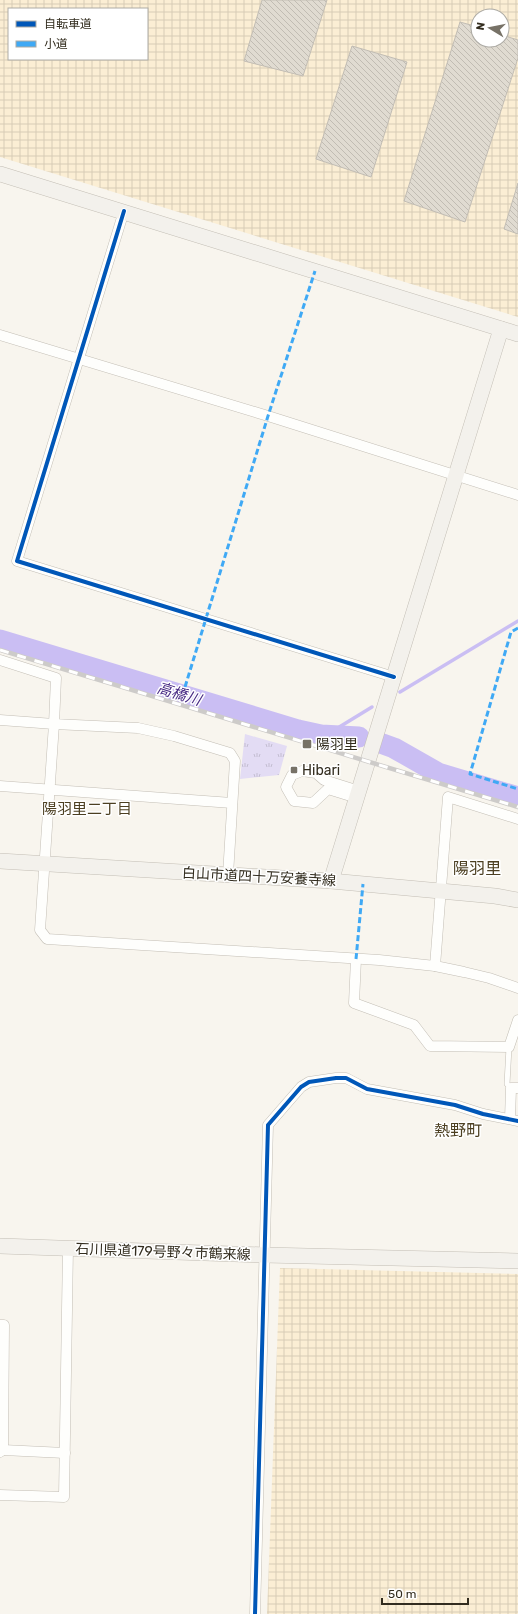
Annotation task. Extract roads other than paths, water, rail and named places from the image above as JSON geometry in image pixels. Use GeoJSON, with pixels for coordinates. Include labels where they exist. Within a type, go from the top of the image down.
{"type":"FeatureCollection","features":[{"type":"Feature","properties":{"kind":"street"},"geometry":{"type":"LineString","coordinates":[[0,174],[124,211],[518,334]]}},
{"type":"Feature","properties":{"kind":"street"},"geometry":{"type":"LineString","coordinates":[[124,211],[17,561],[394,677]]}},
{"type":"Feature","properties":{"kind":"street"},"geometry":{"type":"LineString","coordinates":[[331,881],[501,329]]}},
{"type":"Feature","properties":{"kind":"street"},"geometry":{"type":"LineString","coordinates":[[0,334],[268,416],[518,495]]}},
{"type":"Feature","properties":{"kind":"street"},"geometry":{"type":"LineString","coordinates":[[0,660],[56,678],[40,930],[47,939],[356,958],[435,966],[489,978],[518,988]]}},
{"type":"Feature","properties":{"kind":"street"},"geometry":{"type":"LineString","coordinates":[[0,720],[138,728],[174,736],[230,753],[235,761],[228,875]]}},
{"type":"Feature","properties":{"kind":"street"},"geometry":{"type":"LineString","coordinates":[[302,771],[316,773],[324,780],[358,794],[328,789],[313,803],[294,801],[286,787],[292,775],[302,771]]}},
{"type":"Feature","properties":{"kind":"street"},"geometry":{"type":"LineString","coordinates":[[0,786],[232,803]]}},
{"type":"Feature","properties":{"kind":"street"},"geometry":{"type":"LineString","coordinates":[[435,966],[448,797],[518,819]]}},
{"type":"Feature","properties":{"kind":"street","name":"白山市道四十万安養寺線"},"geometry":{"type":"LineString","coordinates":[[0,861],[331,881],[441,890],[518,900]]}},
{"type":"Feature","properties":{"kind":"street"},"geometry":{"type":"LineString","coordinates":[[356,958],[354,1003],[414,1025],[430,1046],[509,1047],[518,1020]]}},
{"type":"Feature","properties":{"kind":"street"},"geometry":{"type":"LineString","coordinates":[[255,1614],[268,1124],[301,1087],[310,1082],[336,1078],[346,1078],[367,1089],[449,1103],[483,1114],[514,1120],[514,1088]]}},
{"type":"Feature","properties":{"kind":"street","name":"石川県道179号野々市鶴来線"},"geometry":{"type":"LineString","coordinates":[[0,1246],[265,1255],[518,1261]]}},
{"type":"Feature","properties":{"kind":"street"},"geometry":{"type":"LineString","coordinates":[[0,1495],[64,1497],[68,1248]]}},
{"type":"Feature","properties":{"kind":"street"},"geometry":{"type":"LineString","coordinates":[[0,1325],[4,1325],[1,1451],[65,1453]]}},
{"type":"Feature","properties":{"kind":"lane"},"geometry":{"type":"LineString","coordinates":[[509,1047],[507,1084],[514,1088]]}},
{"type":"Feature","properties":{"kind":"waterway"},"geometry":{"type":"LineString","coordinates":[[400,692],[518,621]]}},
{"type":"Feature","properties":{"kind":"waterway","name":"高橋川"},"geometry":{"type":"LineString","coordinates":[[0,640],[298,730],[321,735],[359,737]]}},
{"type":"Feature","properties":{"kind":"waterway"},"geometry":{"type":"LineString","coordinates":[[321,735],[336,729],[372,707]]}},
{"type":"Feature","properties":{"kind":"waterway","name":"高橋川"},"geometry":{"type":"LineString","coordinates":[[383,744],[394,748],[438,773],[518,797]]}},
{"type":"Feature","properties":{"kind":"railway"},"geometry":{"type":"LineString","coordinates":[[0,650],[518,807]]}},
{"type":"Feature","properties":{"kind":"place","name":"陽羽里"},"geometry":{"type":"Point","coordinates":[307,744]}},
{"type":"Feature","properties":{"kind":"place","name":"Hibari"},"geometry":{"type":"Point","coordinates":[294,770]}},
{"type":"Feature","properties":{"kind":"district","name":"陽羽里二丁目"},"geometry":{"type":"Point","coordinates":[87,809]}},
{"type":"Feature","properties":{"kind":"district","name":"陽羽里"},"geometry":{"type":"Point","coordinates":[477,868]}},
{"type":"Feature","properties":{"kind":"district","name":"熱野町"},"geometry":{"type":"Point","coordinates":[458,1130]}}]}
